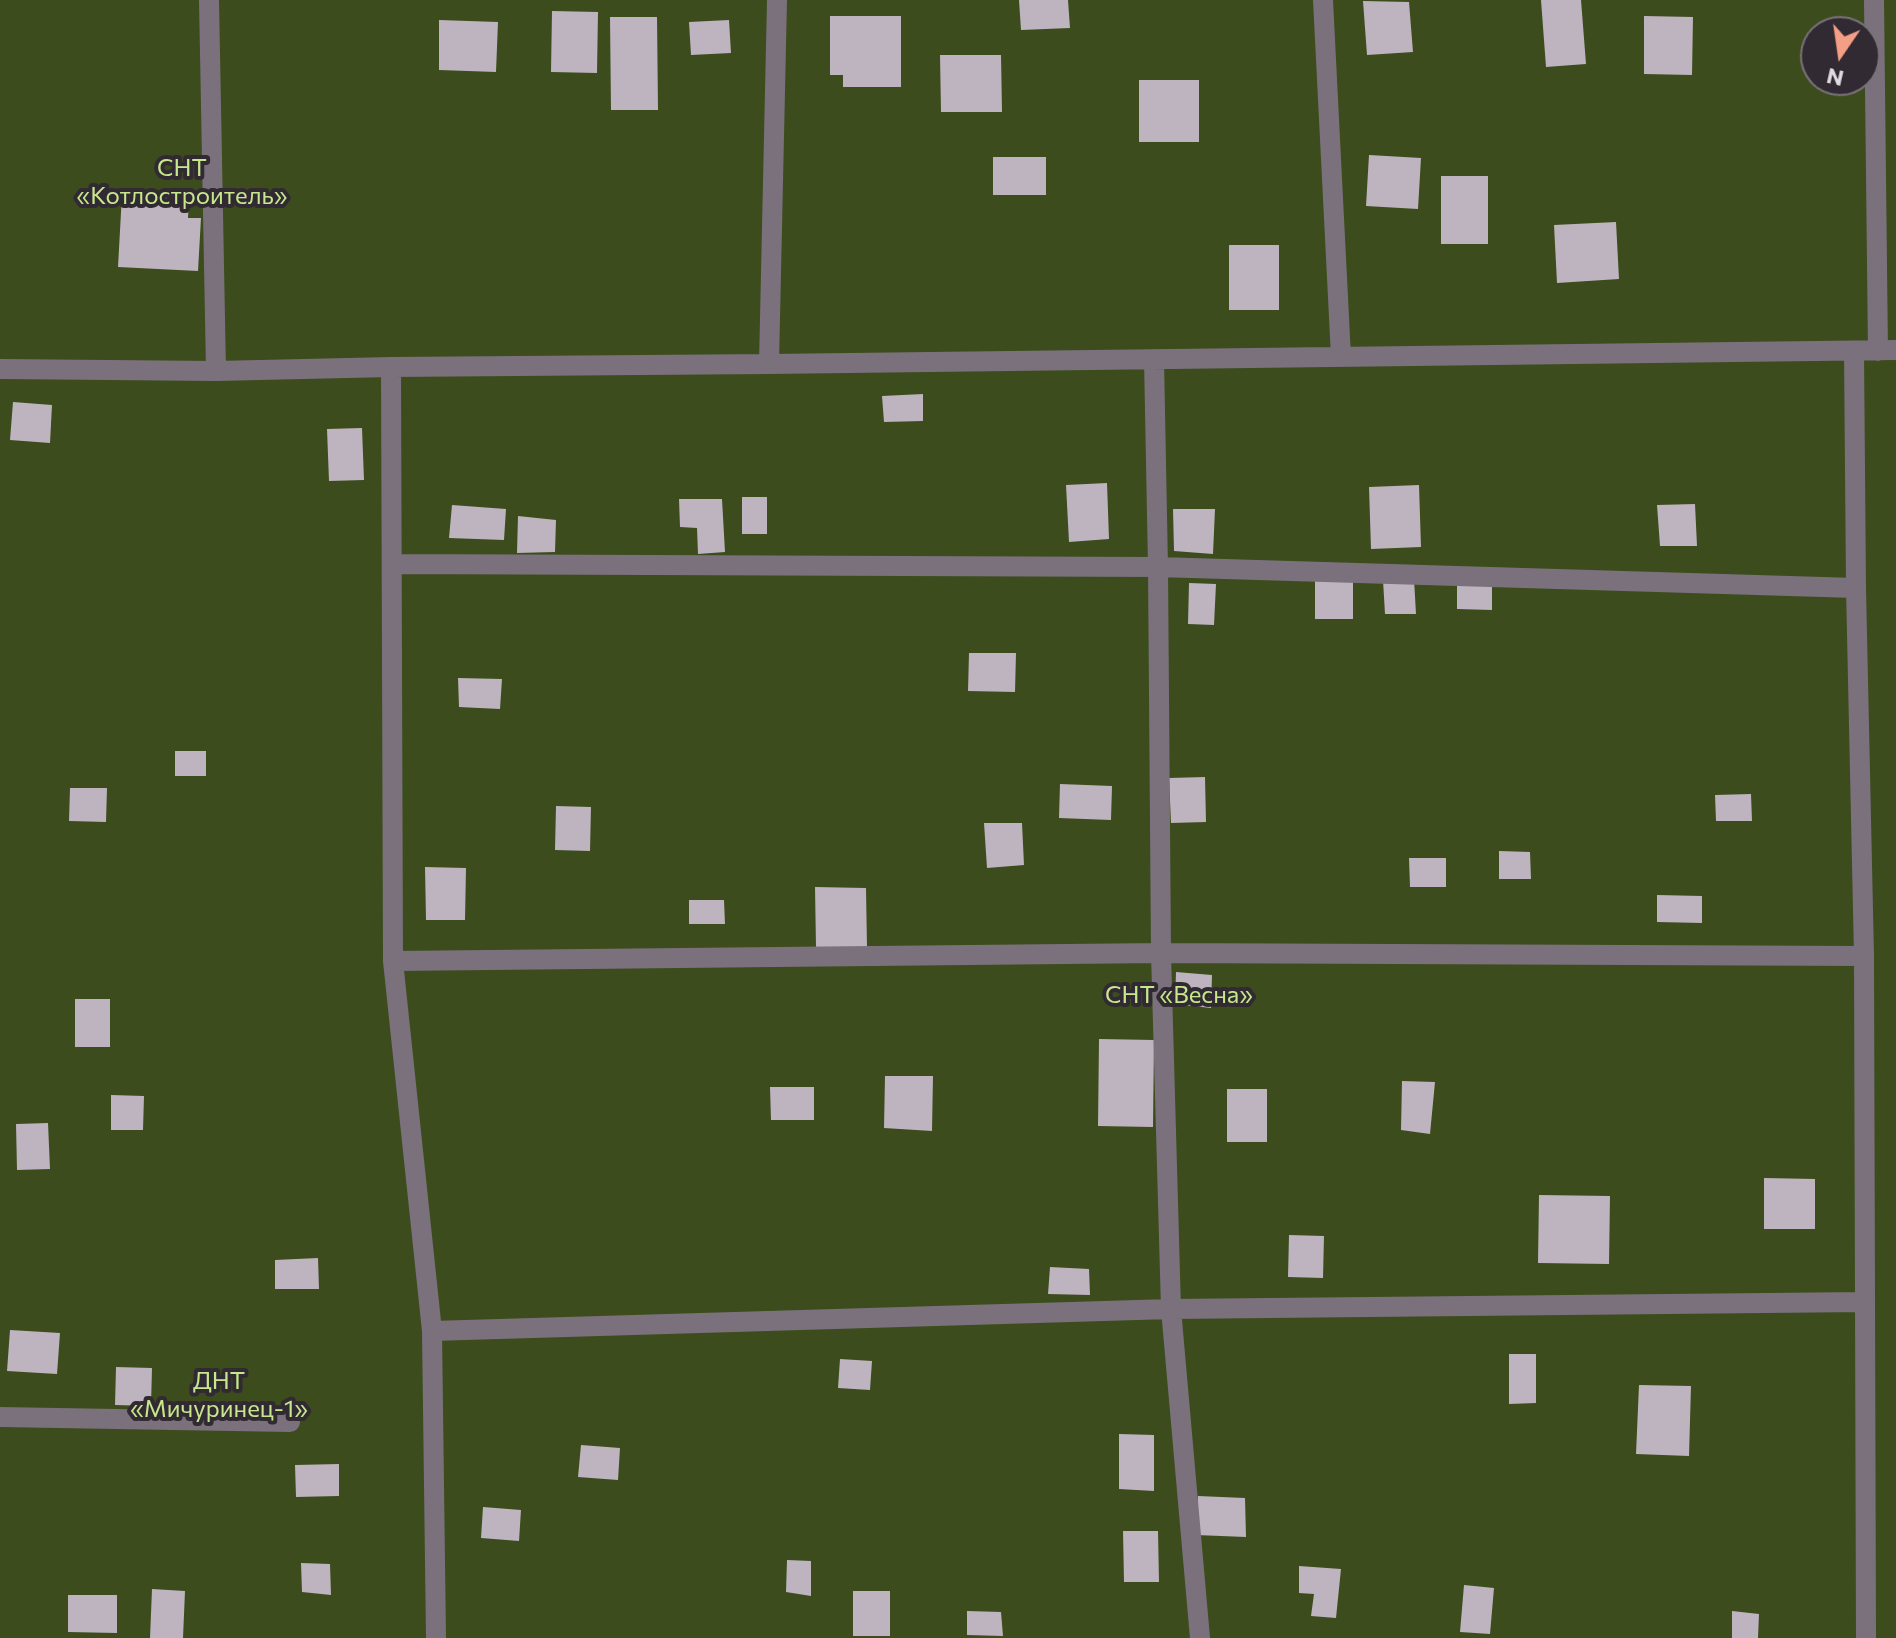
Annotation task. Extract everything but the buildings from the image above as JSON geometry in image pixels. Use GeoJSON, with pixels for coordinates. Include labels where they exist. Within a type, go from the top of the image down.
{"type":"FeatureCollection","features":[{"type":"Feature","properties":{"kind":"street"},"geometry":{"type":"LineString","coordinates":[[209,0],[216,371]]}},
{"type":"Feature","properties":{"kind":"street"},"geometry":{"type":"LineString","coordinates":[[769,364],[777,0]]}},
{"type":"Feature","properties":{"kind":"street"},"geometry":{"type":"LineString","coordinates":[[1323,0],[1341,357]]}},
{"type":"Feature","properties":{"kind":"street"},"geometry":{"type":"LineString","coordinates":[[0,369],[216,371],[1887,350],[1874,0]]}},
{"type":"Feature","properties":{"kind":"street"},"geometry":{"type":"LineString","coordinates":[[1854,351],[1864,956],[1866,1638]]}},
{"type":"Feature","properties":{"kind":"street"},"geometry":{"type":"LineString","coordinates":[[1154,359],[1161,953],[1171,1309],[1200,1638]]}},
{"type":"Feature","properties":{"kind":"street"},"geometry":{"type":"LineString","coordinates":[[391,367],[393,961],[432,1331],[436,1638]]}},
{"type":"Feature","properties":{"kind":"street"},"geometry":{"type":"LineString","coordinates":[[393,564],[1158,567],[1856,588]]}},
{"type":"Feature","properties":{"kind":"street"},"geometry":{"type":"LineString","coordinates":[[393,961],[1161,953],[1864,956]]}},
{"type":"Feature","properties":{"kind":"street"},"geometry":{"type":"LineString","coordinates":[[432,1331],[1171,1309],[1865,1302]]}},
{"type":"Feature","properties":{"kind":"street"},"geometry":{"type":"LineString","coordinates":[[0,1417],[290,1422]]}},
{"type":"Feature","properties":{"kind":"green space"},"geometry":{"type":"Polygon","coordinates":[[[0,0],[1896,0],[1896,1638],[0,1638],[0,0]]]}},
{"type":"Feature","properties":{"kind":"park label","name":"СНТ «Котлостроитель»"},"geometry":{"type":"Point","coordinates":[182,182]}},
{"type":"Feature","properties":{"kind":"park label","name":"СНТ «Весна»"},"geometry":{"type":"Point","coordinates":[1179,995]}},
{"type":"Feature","properties":{"kind":"park label","name":"ДНТ «Мичуринец-1»"},"geometry":{"type":"Point","coordinates":[219,1395]}}]}
